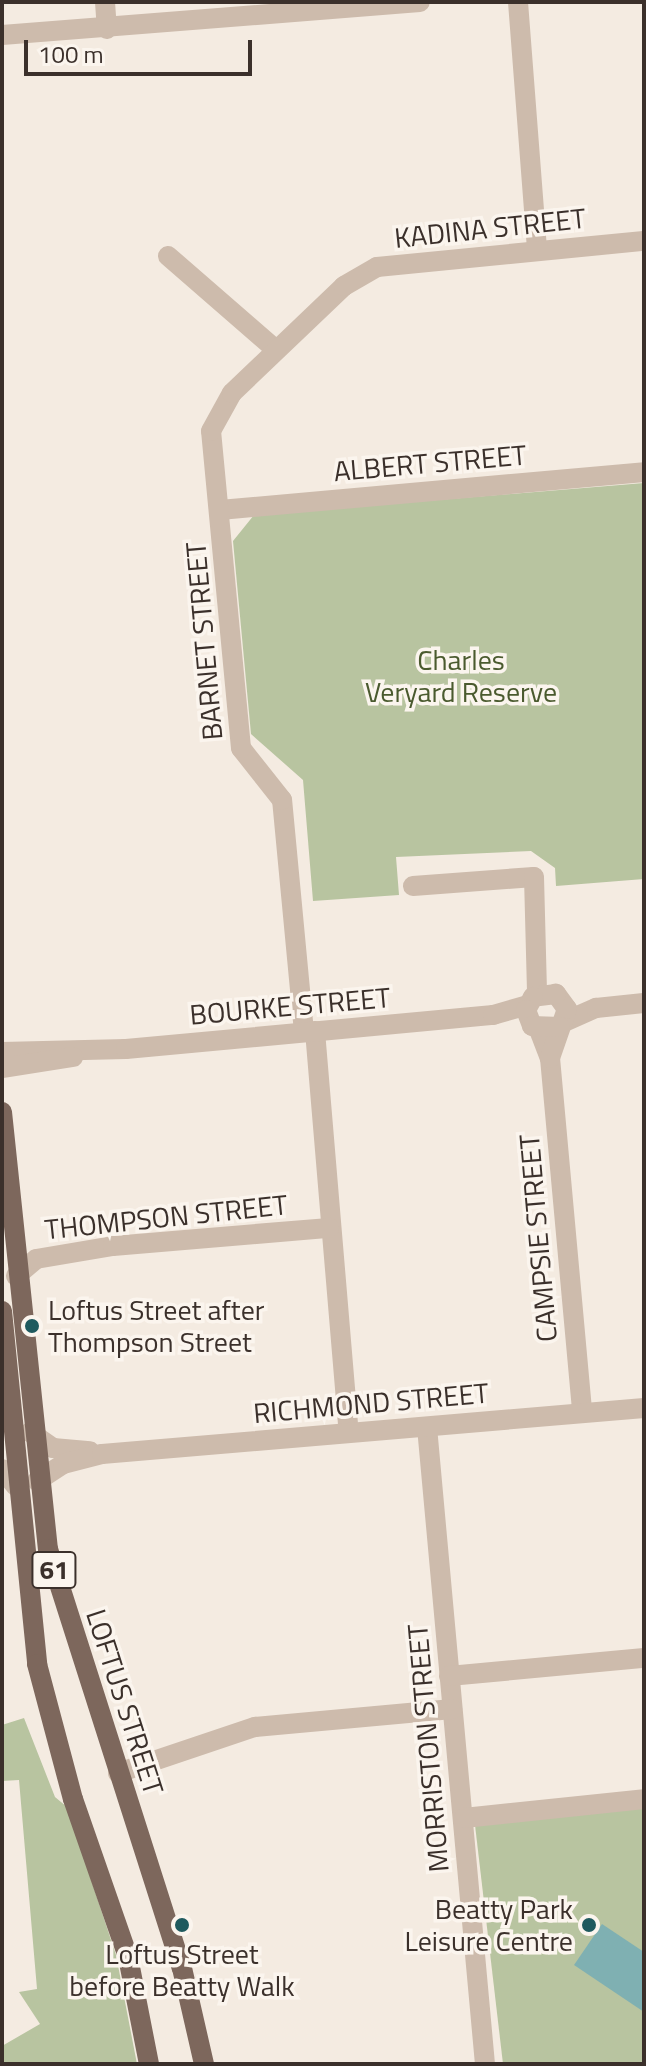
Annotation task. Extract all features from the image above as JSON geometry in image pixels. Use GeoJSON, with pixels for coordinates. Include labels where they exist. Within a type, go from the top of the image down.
{"type":"FeatureCollection","features":[{"type":"Feature","properties":{"kind":"main road","name":"LOFTUS STREET"},"geometry":{"type":"LineString","coordinates":[[2,1112],[16,1276],[19,1444],[16,1486],[41,1682],[128,1957],[149,2064]]}},
{"type":"Feature","properties":{"kind":"main road","name":"LOFTUS STREET"},"geometry":{"type":"LineString","coordinates":[[2,1311],[19,1444],[37,1481],[48,1549],[182,1968],[204,2064]]}},
{"type":"Feature","properties":{"kind":"street"},"geometry":{"type":"LineString","coordinates":[[105,2],[107,29]]}},
{"type":"Feature","properties":{"kind":"street"},"geometry":{"type":"LineString","coordinates":[[2,35],[107,29],[307,6],[420,2]]}},
{"type":"Feature","properties":{"kind":"street"},"geometry":{"type":"LineString","coordinates":[[518,2],[537,250]]}},
{"type":"Feature","properties":{"kind":"street","name":"KADINA STREET"},"geometry":{"type":"LineString","coordinates":[[276,350],[344,286],[377,267],[644,241]]}},
{"type":"Feature","properties":{"kind":"street"},"geometry":{"type":"LineString","coordinates":[[168,256],[276,350]]}},
{"type":"Feature","properties":{"kind":"street","name":"BARNET STREET"},"geometry":{"type":"LineString","coordinates":[[276,350],[232,393],[211,431],[241,748],[282,800],[309,1032],[349,1433]]}},
{"type":"Feature","properties":{"kind":"street","name":"ALBERT STREET"},"geometry":{"type":"LineString","coordinates":[[220,510],[644,472]]}},
{"type":"Feature","properties":{"kind":"street"},"geometry":{"type":"LineString","coordinates":[[413,886],[534,877],[545,997],[562,1024]]}},
{"type":"Feature","properties":{"kind":"street"},"geometry":{"type":"LineString","coordinates":[[545,997],[596,1008],[644,1003]]}},
{"type":"Feature","properties":{"kind":"street","name":"BOURKE STREET"},"geometry":{"type":"LineString","coordinates":[[2,1068],[93,1052],[493,1015],[545,997]]}},
{"type":"Feature","properties":{"kind":"street","name":"CAMPSIE STREET"},"geometry":{"type":"LineString","coordinates":[[545,997],[536,1028],[550,1058],[582,1413]]}},
{"type":"Feature","properties":{"kind":"street"},"geometry":{"type":"LineString","coordinates":[[536,1028],[562,1024],[596,1008]]}},
{"type":"Feature","properties":{"kind":"street","name":"BOURKE STREET"},"geometry":{"type":"LineString","coordinates":[[493,1015],[536,1028]]}},
{"type":"Feature","properties":{"kind":"street","name":"CAMPSIE STREET"},"geometry":{"type":"LineString","coordinates":[[550,1058],[562,1024]]}},
{"type":"Feature","properties":{"kind":"street","name":"BOURKE STREET"},"geometry":{"type":"LineString","coordinates":[[2,1052],[93,1052]]}},
{"type":"Feature","properties":{"kind":"street","name":"THOMPSON STREET"},"geometry":{"type":"LineString","coordinates":[[16,1276],[36,1259],[113,1246],[329,1228]]}},
{"type":"Feature","properties":{"kind":"street","name":"RICHMOND STREET"},"geometry":{"type":"LineString","coordinates":[[37,1481],[63,1464],[102,1454],[644,1408]]}},
{"type":"Feature","properties":{"kind":"street","name":"MORRISTON STREET"},"geometry":{"type":"LineString","coordinates":[[427,1427],[485,2064]]}},
{"type":"Feature","properties":{"kind":"street","name":"RICHMOND STREET"},"geometry":{"type":"LineString","coordinates":[[19,1444],[102,1454]]}},
{"type":"Feature","properties":{"kind":"street"},"geometry":{"type":"LineString","coordinates":[[2,1469],[16,1486]]}},
{"type":"Feature","properties":{"kind":"street"},"geometry":{"type":"LineString","coordinates":[[449,1676],[644,1658]]}},
{"type":"Feature","properties":{"kind":"street"},"geometry":{"type":"LineString","coordinates":[[118,1773],[255,1727],[452,1709]]}},
{"type":"Feature","properties":{"kind":"street"},"geometry":{"type":"LineString","coordinates":[[464,1818],[644,1799]]}},
{"type":"Feature","properties":{"kind":"green space","name":"Charles Veryard Reserve"},"geometry":{"type":"Polygon","coordinates":[[[644,483],[644,879],[556,886],[555,868],[531,851],[396,857],[399,895],[313,901],[303,780],[251,734],[233,541],[254,515],[644,483]]]}},
{"type":"Feature","properties":{"kind":"green space"},"geometry":{"type":"Polygon","coordinates":[[[24,1718],[55,1797],[67,1807],[116,1955],[137,2064],[2,2064],[2,2046],[40,2024],[19,1992],[37,1989],[19,1780],[2,1781],[2,1725],[24,1718]]]}},
{"type":"Feature","properties":{"kind":"green space"},"geometry":{"type":"Polygon","coordinates":[[[644,1808],[644,2064],[503,2064],[475,1825],[644,1808]]]}},
{"type":"Feature","properties":{"kind":"water"},"geometry":{"type":"Polygon","coordinates":[[[602,1924],[644,1952],[644,2012],[574,1965],[602,1924]]]}},
{"type":"Feature","properties":{"kind":"place","name":"Loftus Street after Thompson Street"},"geometry":{"type":"Point","coordinates":[32,1326]}},
{"type":"Feature","properties":{"kind":"place","name":"Loftus Street before Beatty Walk"},"geometry":{"type":"Point","coordinates":[182,1925]}},
{"type":"Feature","properties":{"kind":"place","name":"Beatty Park Leisure Centre"},"geometry":{"type":"Point","coordinates":[589,1925]}}]}
